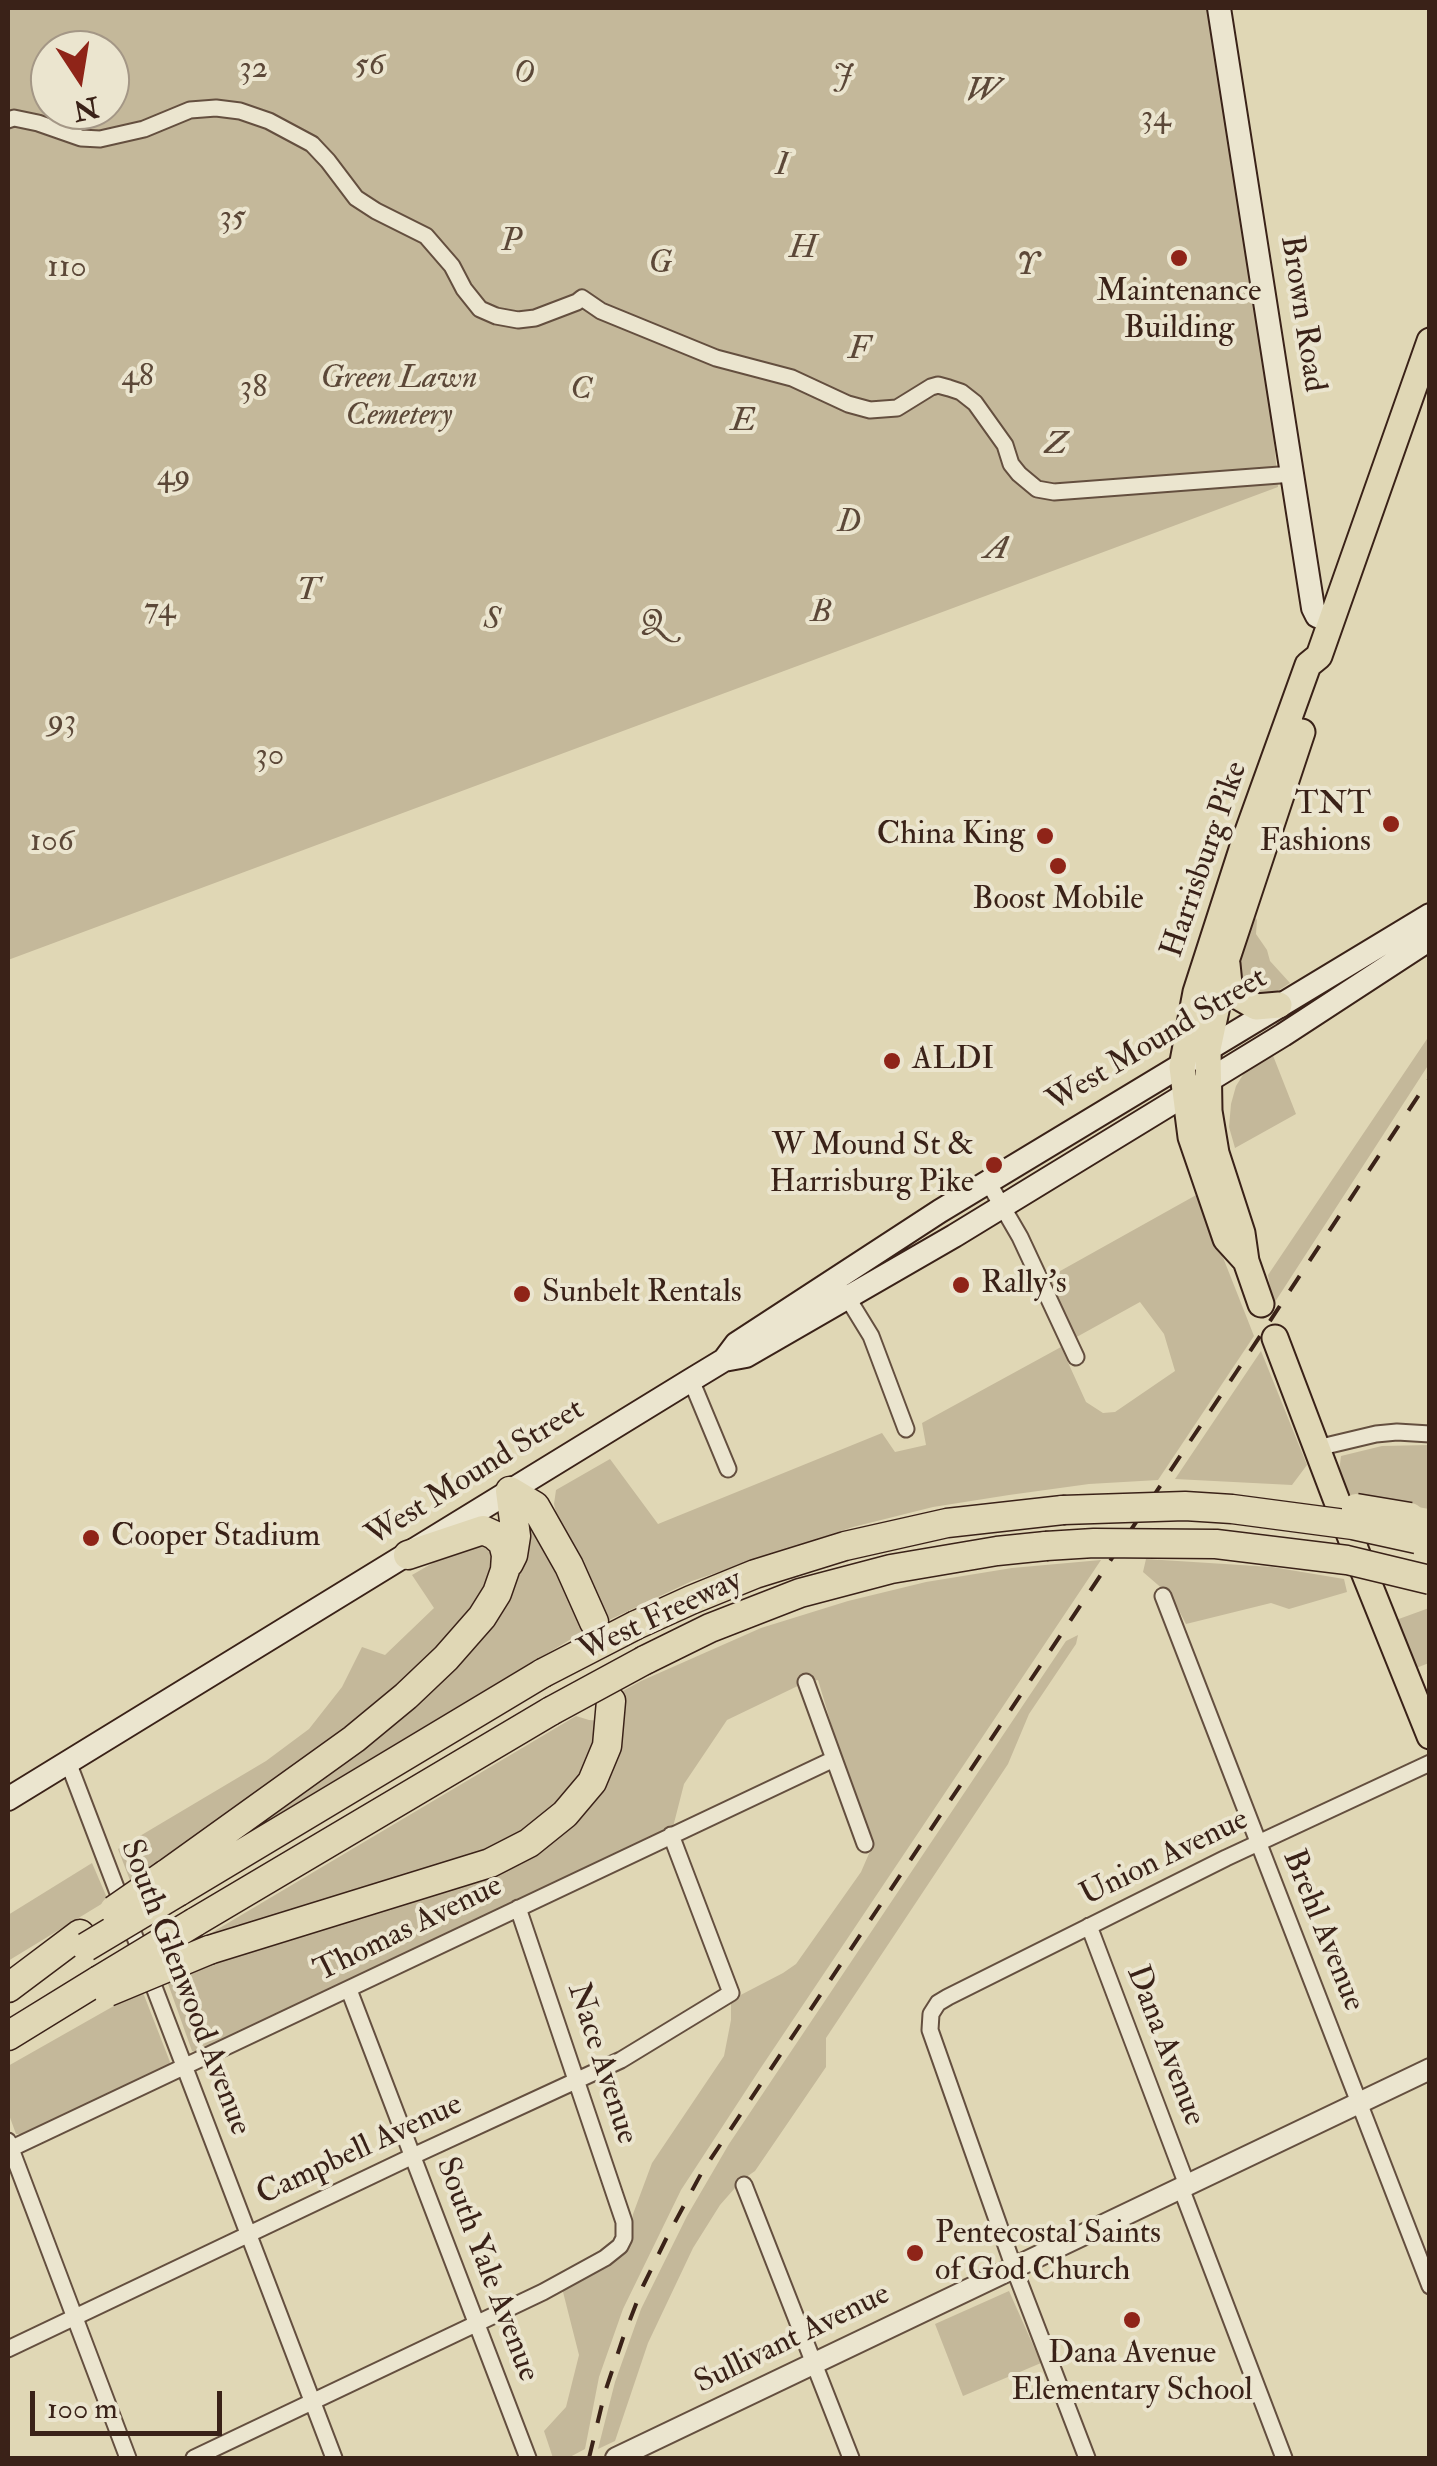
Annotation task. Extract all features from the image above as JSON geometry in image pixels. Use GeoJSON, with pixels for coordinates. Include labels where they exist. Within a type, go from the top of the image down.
{"type":"FeatureCollection","features":[{"type":"Feature","properties":{"kind":"highway"},"geometry":{"type":"LineString","coordinates":[[172,1883],[354,1739],[446,1658],[497,1593],[513,1555],[516,1536],[510,1490]]}},
{"type":"Feature","properties":{"kind":"highway"},"geometry":{"type":"LineString","coordinates":[[510,1490],[535,1506],[569,1566],[594,1622]]}},
{"type":"Feature","properties":{"kind":"highway","name":"West Freeway"},"geometry":{"type":"LineString","coordinates":[[8,1989],[172,1883],[542,1673],[690,1600],[756,1574],[845,1546],[947,1523],[1064,1510],[1157,1506],[1232,1509],[1421,1530]]}},
{"type":"Feature","properties":{"kind":"highway"},"geometry":{"type":"LineString","coordinates":[[408,1555],[483,1530],[503,1543],[506,1570]]}},
{"type":"Feature","properties":{"kind":"highway","name":"West Freeway"},"geometry":{"type":"LineString","coordinates":[[10,2034],[104,1986],[195,1922],[550,1710],[710,1628],[779,1600],[928,1562],[1108,1542],[1216,1544],[1333,1558],[1430,1580]]}},
{"type":"Feature","properties":{"kind":"highway"},"geometry":{"type":"LineString","coordinates":[[104,1986],[475,1868],[529,1843],[565,1814],[592,1782],[607,1746],[611,1700]]}},
{"type":"Feature","properties":{"kind":"main road","name":"Brown Road"},"geometry":{"type":"LineString","coordinates":[[1220,8],[1314,608],[1317,616],[1331,621]]}},
{"type":"Feature","properties":{"kind":"main road","name":"Harrisburg Pike"},"geometry":{"type":"LineString","coordinates":[[1246,1262],[1226,1239],[1191,1138],[1182,1066],[1196,992],[1308,666],[1319,656],[1427,354]]}},
{"type":"Feature","properties":{"kind":"main road","name":"Harrisburg Pike"},"geometry":{"type":"LineString","coordinates":[[1246,1262],[1242,1233],[1216,1153],[1209,1111],[1208,1049],[1228,958],[1322,673],[1319,656]]}},
{"type":"Feature","properties":{"kind":"main road","name":"West Mound Street"},"geometry":{"type":"LineString","coordinates":[[8,1799],[724,1360],[746,1356],[988,1182],[1430,915]]}},
{"type":"Feature","properties":{"kind":"main road","name":"West Mound Street"},"geometry":{"type":"LineString","coordinates":[[842,1288],[1002,1206],[1430,939]]}},
{"type":"Feature","properties":{"kind":"main road"},"geometry":{"type":"LineString","coordinates":[[1228,958],[1227,978],[1236,996],[1256,1007],[1279,1006]]}},
{"type":"Feature","properties":{"kind":"main road"},"geometry":{"type":"LineString","coordinates":[[1246,1262],[1261,1304]]}},
{"type":"Feature","properties":{"kind":"main road"},"geometry":{"type":"LineString","coordinates":[[1275,1338],[1430,1736]]}},
{"type":"Feature","properties":{"kind":"street"},"geometry":{"type":"LineString","coordinates":[[8,120],[14,118],[82,138],[100,139],[144,129],[190,110],[216,108],[269,121],[312,144],[356,198],[426,236],[452,266],[480,309],[518,320],[535,318],[582,298],[601,312],[716,358],[792,378],[870,410],[897,408],[931,387],[949,388],[975,403],[1019,474],[1037,489],[1054,492],[1293,474]]}},
{"type":"Feature","properties":{"kind":"street"},"geometry":{"type":"LineString","coordinates":[[988,1182],[1020,1237],[1076,1357]]}},
{"type":"Feature","properties":{"kind":"street"},"geometry":{"type":"LineString","coordinates":[[842,1288],[871,1336],[906,1430]]}},
{"type":"Feature","properties":{"kind":"street"},"geometry":{"type":"LineString","coordinates":[[691,1380],[728,1469]]}},
{"type":"Feature","properties":{"kind":"street"},"geometry":{"type":"LineString","coordinates":[[1317,1448],[1376,1434],[1430,1434]]}},
{"type":"Feature","properties":{"kind":"street","name":"Brehl Avenue"},"geometry":{"type":"LineString","coordinates":[[1163,1596],[1430,2286]]}},
{"type":"Feature","properties":{"kind":"street"},"geometry":{"type":"LineString","coordinates":[[806,1682],[865,1844]]}},
{"type":"Feature","properties":{"kind":"street","name":"Thomas Avenue"},"geometry":{"type":"LineString","coordinates":[[8,2147],[186,2068],[834,1760]]}},
{"type":"Feature","properties":{"kind":"street","name":"South Glenwood Avenue"},"geometry":{"type":"LineString","coordinates":[[68,1762],[334,2458]]}},
{"type":"Feature","properties":{"kind":"street","name":"Union Avenue"},"geometry":{"type":"LineString","coordinates":[[1014,2268],[930,2030],[931,2014],[938,2004],[1089,1926],[1430,1763]]}},
{"type":"Feature","properties":{"kind":"street","name":"Campbell Avenue"},"geometry":{"type":"LineString","coordinates":[[8,2349],[621,2060],[731,1992],[671,1835]]}},
{"type":"Feature","properties":{"kind":"street","name":"Nace Avenue"},"geometry":{"type":"LineString","coordinates":[[477,2323],[605,2258],[624,2238],[624,2222],[518,1908]]}},
{"type":"Feature","properties":{"kind":"street","name":"Dana Avenue"},"geometry":{"type":"LineString","coordinates":[[1089,1926],[1284,2458]]}},
{"type":"Feature","properties":{"kind":"street","name":"South Yale Avenue"},"geometry":{"type":"LineString","coordinates":[[350,1990],[528,2458]]}},
{"type":"Feature","properties":{"kind":"street","name":"Sullivant Avenue"},"geometry":{"type":"LineString","coordinates":[[624,2457],[1430,2069]]}},
{"type":"Feature","properties":{"kind":"street"},"geometry":{"type":"LineString","coordinates":[[8,2147],[128,2458]]}},
{"type":"Feature","properties":{"kind":"street"},"geometry":{"type":"LineString","coordinates":[[744,2185],[851,2458]]}},
{"type":"Feature","properties":{"kind":"street"},"geometry":{"type":"LineString","coordinates":[[1014,2268],[1086,2458]]}},
{"type":"Feature","properties":{"kind":"street"},"geometry":{"type":"LineString","coordinates":[[194,2458],[477,2323]]}},
{"type":"Feature","properties":{"kind":"green space","name":"Green Lawn Cemetery"},"geometry":{"type":"Polygon","coordinates":[[[8,8],[1212,8],[1268,368],[1278,487],[8,960],[8,8]]]}},
{"type":"Feature","properties":{"kind":"green space"},"geometry":{"type":"Polygon","coordinates":[[[1253,915],[1257,920],[1256,934],[1270,961],[1290,983],[1270,996],[1249,997],[1233,966],[1253,915]]]}},
{"type":"Feature","properties":{"kind":"green space"},"geometry":{"type":"Polygon","coordinates":[[[1429,1036],[1429,1064],[1273,1305],[1268,1275],[1429,1036]]]}},
{"type":"Feature","properties":{"kind":"green space"},"geometry":{"type":"Polygon","coordinates":[[[1272,1053],[1296,1114],[1235,1148],[1229,1127],[1236,1086],[1246,1070],[1272,1053]]]}},
{"type":"Feature","properties":{"kind":"green space"},"geometry":{"type":"Polygon","coordinates":[[[1198,1194],[1254,1336],[1158,1480],[1009,1495],[933,1507],[853,1527],[692,1581],[607,1621],[557,1517],[556,1490],[610,1459],[658,1524],[882,1433],[895,1452],[926,1445],[922,1423],[1061,1347],[1086,1402],[1103,1413],[1115,1412],[1175,1371],[1164,1334],[1140,1302],[1073,1339],[1044,1280],[1198,1194]]]}},
{"type":"Feature","properties":{"kind":"green space"},"geometry":{"type":"Polygon","coordinates":[[[1261,1351],[1307,1465],[1292,1485],[1175,1479],[1261,1351]]]}},
{"type":"Feature","properties":{"kind":"green space"},"geometry":{"type":"Polygon","coordinates":[[[1429,1445],[1429,1509],[1346,1494],[1339,1472],[1341,1456],[1382,1446],[1429,1445]]]}},
{"type":"Feature","properties":{"kind":"green space"},"geometry":{"type":"Polygon","coordinates":[[[526,1516],[561,1572],[588,1629],[268,1820],[264,1814],[436,1682],[526,1516]]]}},
{"type":"Feature","properties":{"kind":"green space"},"geometry":{"type":"Polygon","coordinates":[[[481,1541],[499,1551],[492,1584],[449,1640],[344,1733],[131,1883],[118,1849],[266,1761],[309,1729],[342,1687],[362,1647],[385,1655],[434,1608],[412,1575],[464,1545],[481,1541]]]}},
{"type":"Feature","properties":{"kind":"green space"},"geometry":{"type":"Polygon","coordinates":[[[1146,1559],[1272,1567],[1344,1579],[1347,1592],[1289,1609],[1271,1603],[1186,1624],[1172,1597],[1143,1572],[1146,1559]]]}},
{"type":"Feature","properties":{"kind":"green space"},"geometry":{"type":"Polygon","coordinates":[[[1101,1560],[681,2190],[623,2309],[599,2377],[585,2449],[568,2458],[553,2458],[544,2431],[566,2407],[579,2355],[562,2288],[604,2268],[622,2253],[652,2163],[724,2056],[731,2000],[796,1964],[861,1872],[871,1849],[871,1836],[842,1760],[818,1680],[727,1720],[684,1784],[673,1827],[201,2052],[192,2051],[166,1978],[512,1867],[547,1847],[596,1800],[617,1751],[621,1692],[641,1681],[761,1628],[848,1601],[926,1582],[1012,1568],[1101,1560]]]}},
{"type":"Feature","properties":{"kind":"green space"},"geometry":{"type":"Polygon","coordinates":[[[1429,1608],[1429,1663],[1416,1668],[1396,1620],[1429,1608]]]}},
{"type":"Feature","properties":{"kind":"green space"},"geometry":{"type":"Polygon","coordinates":[[[1078,1635],[1076,1644],[1029,1714],[1008,1764],[826,2038],[826,2067],[755,2171],[720,2205],[693,2248],[648,2343],[615,2441],[598,2449],[615,2382],[641,2309],[687,2216],[729,2144],[1066,1641],[1078,1635]]]}},
{"type":"Feature","properties":{"kind":"green space"},"geometry":{"type":"Polygon","coordinates":[[[576,1716],[603,1721],[573,1795],[520,1839],[196,1942],[576,1716]]]}},
{"type":"Feature","properties":{"kind":"green space"},"geometry":{"type":"Polygon","coordinates":[[[92,1863],[108,1900],[8,1961],[8,1915],[92,1863]]]}},
{"type":"Feature","properties":{"kind":"green space"},"geometry":{"type":"Polygon","coordinates":[[[142,1990],[170,2062],[166,2070],[26,2134],[16,2134],[8,2112],[8,2066],[142,1990]]]}},
{"type":"Feature","properties":{"kind":"green space"},"geometry":{"type":"Polygon","coordinates":[[[1009,2291],[1041,2363],[963,2396],[935,2324],[1009,2291]]]}},
{"type":"Feature","properties":{"kind":"railway"},"geometry":{"type":"LineString","coordinates":[[589,2458],[605,2392],[643,2286],[702,2172],[1430,1078]]}},
{"type":"Feature","properties":{"kind":"place","name":"Maintenance Building"},"geometry":{"type":"Point","coordinates":[1179,258]}},
{"type":"Feature","properties":{"kind":"place","name":"TNT Fashions"},"geometry":{"type":"Point","coordinates":[1391,824]}},
{"type":"Feature","properties":{"kind":"place","name":"China King"},"geometry":{"type":"Point","coordinates":[1045,836]}},
{"type":"Feature","properties":{"kind":"place","name":"Boost Mobile"},"geometry":{"type":"Point","coordinates":[1058,866]}},
{"type":"Feature","properties":{"kind":"place","name":"ALDI"},"geometry":{"type":"Point","coordinates":[892,1061]}},
{"type":"Feature","properties":{"kind":"place","name":"W Mound St & Harrisburg Pike"},"geometry":{"type":"Point","coordinates":[994,1165]}},
{"type":"Feature","properties":{"kind":"place","name":"Rally's"},"geometry":{"type":"Point","coordinates":[961,1285]}},
{"type":"Feature","properties":{"kind":"place","name":"Sunbelt Rentals"},"geometry":{"type":"Point","coordinates":[522,1294]}},
{"type":"Feature","properties":{"kind":"place","name":"Cooper Stadium"},"geometry":{"type":"Point","coordinates":[91,1538]}},
{"type":"Feature","properties":{"kind":"place","name":"Pentecostal Saints of God Church"},"geometry":{"type":"Point","coordinates":[915,2253]}},
{"type":"Feature","properties":{"kind":"place","name":"Dana Avenue Elementary School"},"geometry":{"type":"Point","coordinates":[1132,2320]}},
{"type":"Feature","properties":{"kind":"park label","name":"56"},"geometry":{"type":"Point","coordinates":[370,67]}},
{"type":"Feature","properties":{"kind":"park label","name":"32"},"geometry":{"type":"Point","coordinates":[254,70]}},
{"type":"Feature","properties":{"kind":"park label","name":"O"},"geometry":{"type":"Point","coordinates":[524,75]}},
{"type":"Feature","properties":{"kind":"park label","name":"J"},"geometry":{"type":"Point","coordinates":[842,79]}},
{"type":"Feature","properties":{"kind":"park label","name":"W"},"geometry":{"type":"Point","coordinates":[983,93]}},
{"type":"Feature","properties":{"kind":"park label","name":"34"},"geometry":{"type":"Point","coordinates":[1156,119]}},
{"type":"Feature","properties":{"kind":"park label","name":"I"},"geometry":{"type":"Point","coordinates":[782,167]}},
{"type":"Feature","properties":{"kind":"park label","name":"35"},"geometry":{"type":"Point","coordinates":[233,219]}},
{"type":"Feature","properties":{"kind":"park label","name":"P"},"geometry":{"type":"Point","coordinates":[511,243]}},
{"type":"Feature","properties":{"kind":"park label","name":"H"},"geometry":{"type":"Point","coordinates":[803,250]}},
{"type":"Feature","properties":{"kind":"park label","name":"G"},"geometry":{"type":"Point","coordinates":[660,265]}},
{"type":"Feature","properties":{"kind":"park label","name":"Y"},"geometry":{"type":"Point","coordinates":[1027,267]}},
{"type":"Feature","properties":{"kind":"park label","name":"110"},"geometry":{"type":"Point","coordinates":[67,269]}},
{"type":"Feature","properties":{"kind":"park label","name":"F"},"geometry":{"type":"Point","coordinates":[859,351]}},
{"type":"Feature","properties":{"kind":"park label","name":"48"},"geometry":{"type":"Point","coordinates":[138,378]}},
{"type":"Feature","properties":{"kind":"park label","name":"38"},"geometry":{"type":"Point","coordinates":[254,389]}},
{"type":"Feature","properties":{"kind":"park label","name":"C"},"geometry":{"type":"Point","coordinates":[581,391]}},
{"type":"Feature","properties":{"kind":"park label","name":"E"},"geometry":{"type":"Point","coordinates":[743,423]}},
{"type":"Feature","properties":{"kind":"park label","name":"Z"},"geometry":{"type":"Point","coordinates":[1056,446]}},
{"type":"Feature","properties":{"kind":"park label","name":"49"},"geometry":{"type":"Point","coordinates":[174,478]}},
{"type":"Feature","properties":{"kind":"park label","name":"D"},"geometry":{"type":"Point","coordinates":[849,524]}},
{"type":"Feature","properties":{"kind":"park label","name":"A"},"geometry":{"type":"Point","coordinates":[996,551]}},
{"type":"Feature","properties":{"kind":"park label","name":"T"},"geometry":{"type":"Point","coordinates":[308,592]}},
{"type":"Feature","properties":{"kind":"park label","name":"74"},"geometry":{"type":"Point","coordinates":[160,611]}},
{"type":"Feature","properties":{"kind":"park label","name":"B"},"geometry":{"type":"Point","coordinates":[821,614]}},
{"type":"Feature","properties":{"kind":"park label","name":"S"},"geometry":{"type":"Point","coordinates":[492,621]}},
{"type":"Feature","properties":{"kind":"park label","name":"Q"},"geometry":{"type":"Point","coordinates":[652,625]}},
{"type":"Feature","properties":{"kind":"park label","name":"93"},"geometry":{"type":"Point","coordinates":[62,723]}},
{"type":"Feature","properties":{"kind":"park label","name":"30"},"geometry":{"type":"Point","coordinates":[270,757]}},
{"type":"Feature","properties":{"kind":"park label","name":"106"},"geometry":{"type":"Point","coordinates":[52,843]}}]}
